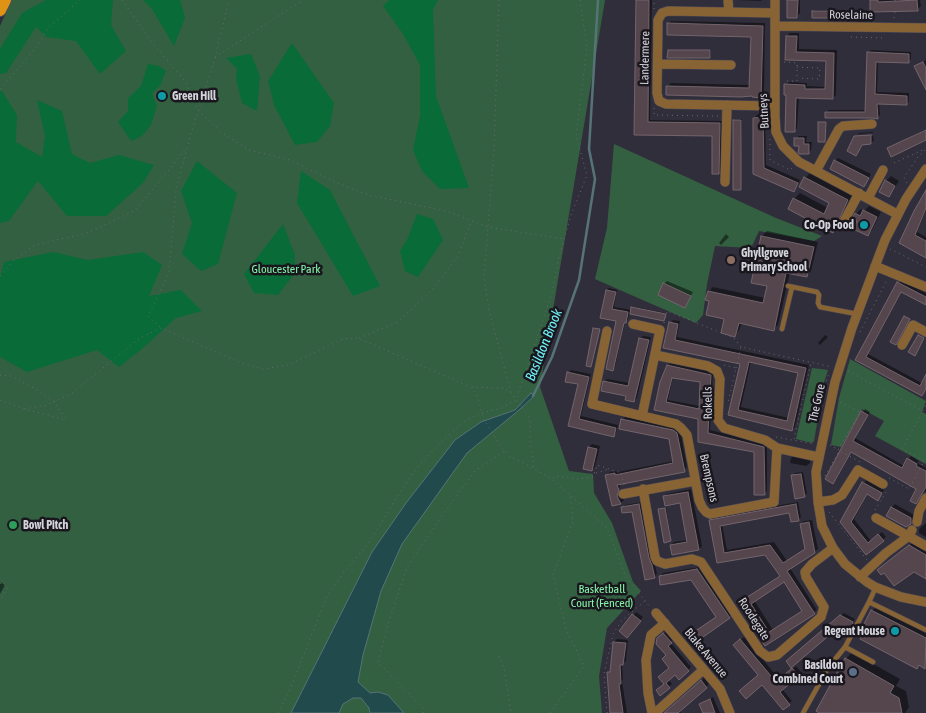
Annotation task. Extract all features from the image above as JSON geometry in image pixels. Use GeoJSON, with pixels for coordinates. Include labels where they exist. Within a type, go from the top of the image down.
{"type":"FeatureCollection","features":[{"type":"Feature","properties":{"kind":"main road"},"geometry":{"type":"LineString","coordinates":[[0,10],[5,0]]}},
{"type":"Feature","properties":{"kind":"street"},"geometry":{"type":"LineString","coordinates":[[728,0],[728,12]]}},
{"type":"Feature","properties":{"kind":"street","name":"Butneys"},"geometry":{"type":"LineString","coordinates":[[775,0],[776,132],[783,146],[799,162],[897,214]]}},
{"type":"Feature","properties":{"kind":"street","name":"Landermere"},"geometry":{"type":"LineString","coordinates":[[775,13],[668,11],[662,13],[658,20],[657,98],[662,104],[775,106]]}},
{"type":"Feature","properties":{"kind":"street","name":"Roselaine"},"geometry":{"type":"LineString","coordinates":[[776,26],[926,28]]}},
{"type":"Feature","properties":{"kind":"street"},"geometry":{"type":"LineString","coordinates":[[658,64],[731,65]]}},
{"type":"Feature","properties":{"kind":"street"},"geometry":{"type":"LineString","coordinates":[[725,182],[727,105]]}},
{"type":"Feature","properties":{"kind":"street"},"geometry":{"type":"LineString","coordinates":[[816,172],[838,129],[843,126],[872,124]]}},
{"type":"Feature","properties":{"kind":"street","name":"The Gore"},"geometry":{"type":"LineString","coordinates":[[926,169],[913,186],[897,214],[857,314],[835,382],[816,472],[822,526],[833,548],[845,564],[860,577],[876,587],[901,598],[926,602]]}},
{"type":"Feature","properties":{"kind":"street"},"geometry":{"type":"LineString","coordinates":[[868,198],[883,170]]}},
{"type":"Feature","properties":{"kind":"street"},"geometry":{"type":"LineString","coordinates":[[844,221],[859,193]]}},
{"type":"Feature","properties":{"kind":"street"},"geometry":{"type":"LineString","coordinates":[[875,266],[926,287]]}},
{"type":"Feature","properties":{"kind":"street"},"geometry":{"type":"LineString","coordinates":[[633,324],[660,330],[642,416]]}},
{"type":"Feature","properties":{"kind":"street"},"geometry":{"type":"LineString","coordinates":[[902,345],[913,325],[926,332]]}},
{"type":"Feature","properties":{"kind":"street","name":"Brempsons"},"geometry":{"type":"LineString","coordinates":[[608,331],[592,404],[676,424],[685,432],[702,507],[710,514],[774,502],[777,448]]}},
{"type":"Feature","properties":{"kind":"street","name":"Rokells"},"geometry":{"type":"LineString","coordinates":[[655,355],[708,366],[717,371],[720,379],[718,420],[721,426],[730,431],[766,440],[777,448],[818,456]]}},
{"type":"Feature","properties":{"kind":"street"},"geometry":{"type":"LineString","coordinates":[[818,502],[833,500],[842,495],[858,470],[885,483]]}},
{"type":"Feature","properties":{"kind":"street"},"geometry":{"type":"LineString","coordinates":[[624,494],[695,481]]}},
{"type":"Feature","properties":{"kind":"street","name":"Roodegate"},"geometry":{"type":"LineString","coordinates":[[644,489],[655,557],[658,561],[665,564],[692,559],[701,562],[760,651],[768,657],[777,655],[821,617],[824,607],[806,577],[806,572],[812,564],[833,548]]}},
{"type":"Feature","properties":{"kind":"street"},"geometry":{"type":"LineString","coordinates":[[917,522],[919,511],[926,498]]}},
{"type":"Feature","properties":{"kind":"street"},"geometry":{"type":"LineString","coordinates":[[875,515],[910,533],[926,546]]}},
{"type":"Feature","properties":{"kind":"street"},"geometry":{"type":"LineString","coordinates":[[860,577],[910,533]]}},
{"type":"Feature","properties":{"kind":"street","name":"Blake Avenue"},"geometry":{"type":"LineString","coordinates":[[656,613],[720,690],[730,713]]}},
{"type":"Feature","properties":{"kind":"street"},"geometry":{"type":"LineString","coordinates":[[665,623],[651,635],[646,660],[648,693],[653,713],[703,670]]}},
{"type":"Feature","properties":{"kind":"lane"},"geometry":{"type":"LineString","coordinates":[[782,329],[790,287],[817,292],[819,294],[818,303],[820,306],[857,314]]}},
{"type":"Feature","properties":{"kind":"lane"},"geometry":{"type":"LineString","coordinates":[[803,713],[828,668],[845,647],[876,587]]}},
{"type":"Feature","properties":{"kind":"lane"},"geometry":{"type":"LineString","coordinates":[[869,602],[926,630]]}},
{"type":"Feature","properties":{"kind":"lane"},"geometry":{"type":"LineString","coordinates":[[845,647],[873,662]]}},
{"type":"Feature","properties":{"kind":"path"},"geometry":{"type":"LineString","coordinates":[[0,89],[38,45],[48,28],[80,0]]}},
{"type":"Feature","properties":{"kind":"path"},"geometry":{"type":"LineString","coordinates":[[122,0],[154,44],[185,81],[198,110],[221,132],[249,150],[290,160],[335,182],[368,195],[446,211],[488,227],[564,239]]}},
{"type":"Feature","properties":{"kind":"path"},"geometry":{"type":"LineString","coordinates":[[229,0],[215,58],[176,189],[169,273],[148,316],[160,328],[238,362],[263,369],[288,365],[343,339],[358,338],[398,322],[433,289],[458,256],[471,221]]}},
{"type":"Feature","properties":{"kind":"path"},"geometry":{"type":"LineString","coordinates":[[215,58],[302,0]]}},
{"type":"Feature","properties":{"kind":"path"},"geometry":{"type":"LineString","coordinates":[[499,0],[495,141],[484,277],[489,310],[511,394]]}},
{"type":"Feature","properties":{"kind":"path"},"geometry":{"type":"LineString","coordinates":[[278,713],[291,687],[327,596],[344,572],[368,544],[420,464],[446,437],[465,421],[481,413],[502,408],[516,400],[552,292],[570,215],[587,175],[576,136],[587,47],[580,0]]}},
{"type":"Feature","properties":{"kind":"path"},"geometry":{"type":"LineString","coordinates":[[654,0],[654,9]]}},
{"type":"Feature","properties":{"kind":"path"},"geometry":{"type":"LineString","coordinates":[[894,11],[894,24]]}},
{"type":"Feature","properties":{"kind":"path"},"geometry":{"type":"LineString","coordinates":[[851,31],[851,38],[884,38],[888,31]]}},
{"type":"Feature","properties":{"kind":"path"},"geometry":{"type":"LineString","coordinates":[[781,61],[797,63],[797,81],[781,82]]}},
{"type":"Feature","properties":{"kind":"path"},"geometry":{"type":"LineString","coordinates":[[797,67],[820,68],[819,78],[797,78]]}},
{"type":"Feature","properties":{"kind":"path"},"geometry":{"type":"LineString","coordinates":[[654,106],[654,115],[722,116]]}},
{"type":"Feature","properties":{"kind":"path"},"geometry":{"type":"LineString","coordinates":[[0,276],[14,260],[35,245],[87,233],[134,211],[170,170],[187,147]]}},
{"type":"Feature","properties":{"kind":"path"},"geometry":{"type":"LineString","coordinates":[[894,163],[926,149]]}},
{"type":"Feature","properties":{"kind":"path"},"geometry":{"type":"LineString","coordinates":[[908,185],[904,177],[926,149]]}},
{"type":"Feature","properties":{"kind":"path"},"geometry":{"type":"LineString","coordinates":[[888,247],[926,267]]}},
{"type":"Feature","properties":{"kind":"path"},"geometry":{"type":"LineString","coordinates":[[860,324],[858,333],[890,275]]}},
{"type":"Feature","properties":{"kind":"path"},"geometry":{"type":"LineString","coordinates":[[663,329],[667,311],[734,338],[741,347],[833,367],[828,374],[818,405],[822,412]]}},
{"type":"Feature","properties":{"kind":"path"},"geometry":{"type":"LineString","coordinates":[[25,409],[46,405],[71,394],[140,338],[160,328]]}},
{"type":"Feature","properties":{"kind":"path"},"geometry":{"type":"LineString","coordinates":[[358,338],[470,387],[476,393],[483,418],[509,456],[552,479],[607,528],[626,578],[656,613]]}},
{"type":"Feature","properties":{"kind":"path"},"geometry":{"type":"LineString","coordinates":[[728,403],[741,347]]}},
{"type":"Feature","properties":{"kind":"path"},"geometry":{"type":"LineString","coordinates":[[793,440],[811,362]]}},
{"type":"Feature","properties":{"kind":"path"},"geometry":{"type":"LineString","coordinates":[[717,364],[736,368]]}},
{"type":"Feature","properties":{"kind":"path"},"geometry":{"type":"LineString","coordinates":[[845,369],[923,411]]}},
{"type":"Feature","properties":{"kind":"path"},"geometry":{"type":"LineString","coordinates":[[0,375],[11,376],[39,391],[54,402],[67,420],[0,400]]}},
{"type":"Feature","properties":{"kind":"path"},"geometry":{"type":"LineString","coordinates":[[470,387],[504,388],[524,410],[530,418],[530,440],[534,469]]}},
{"type":"Feature","properties":{"kind":"path"},"geometry":{"type":"LineString","coordinates":[[822,483],[860,412],[837,401]]}},
{"type":"Feature","properties":{"kind":"path"},"geometry":{"type":"LineString","coordinates":[[875,515],[885,483],[909,489],[925,461],[902,449],[926,405]]}},
{"type":"Feature","properties":{"kind":"path"},"geometry":{"type":"LineString","coordinates":[[769,435],[813,445],[815,442]]}},
{"type":"Feature","properties":{"kind":"path"},"geometry":{"type":"LineString","coordinates":[[827,444],[862,463]]}},
{"type":"Feature","properties":{"kind":"path"},"geometry":{"type":"LineString","coordinates":[[423,713],[423,708],[378,662],[390,618],[407,567],[444,513],[475,471],[505,451]]}},
{"type":"Feature","properties":{"kind":"path"},"geometry":{"type":"LineString","coordinates":[[594,474],[597,465],[621,472],[624,494]]}},
{"type":"Feature","properties":{"kind":"path"},"geometry":{"type":"LineString","coordinates":[[552,479],[556,476],[577,479],[593,477],[594,474],[609,469]]}},
{"type":"Feature","properties":{"kind":"path"},"geometry":{"type":"LineString","coordinates":[[550,713],[584,666],[566,629],[553,575],[573,521],[570,494]]}},
{"type":"Feature","properties":{"kind":"path"},"geometry":{"type":"LineString","coordinates":[[826,512],[827,509],[868,563]]}},
{"type":"Feature","properties":{"kind":"path"},"geometry":{"type":"LineString","coordinates":[[0,583],[8,587],[0,602]]}},
{"type":"Feature","properties":{"kind":"path"},"geometry":{"type":"LineString","coordinates":[[607,713],[604,674],[613,634],[622,620],[645,600]]}},
{"type":"Feature","properties":{"kind":"path"},"geometry":{"type":"LineString","coordinates":[[498,656],[504,668],[511,713]]}},
{"type":"Feature","properties":{"kind":"green space","name":"Gloucester Park"},"geometry":{"type":"Polygon","coordinates":[[[12,0],[605,0],[540,387],[569,471],[593,474],[594,493],[612,523],[633,582],[641,591],[607,628],[599,676],[602,713],[0,713],[0,26],[12,0]]]}},
{"type":"Feature","properties":{"kind":"green space"},"geometry":{"type":"Polygon","coordinates":[[[46,0],[113,0],[111,25],[126,51],[100,74],[76,41],[46,37],[36,27],[6,73],[0,74],[0,49],[22,13],[46,0]]]}},
{"type":"Feature","properties":{"kind":"green space"},"geometry":{"type":"Polygon","coordinates":[[[143,0],[180,0],[185,18],[174,46],[152,9],[143,0]]]}},
{"type":"Feature","properties":{"kind":"green space"},"geometry":{"type":"Polygon","coordinates":[[[389,0],[438,0],[433,10],[436,96],[469,188],[440,189],[422,171],[413,150],[420,116],[420,65],[403,34],[383,6],[389,0]]]}},
{"type":"Feature","properties":{"kind":"green space"},"geometry":{"type":"Polygon","coordinates":[[[292,43],[334,103],[330,126],[317,142],[295,145],[274,105],[268,81],[292,43]]]}},
{"type":"Feature","properties":{"kind":"green space"},"geometry":{"type":"Polygon","coordinates":[[[251,54],[260,76],[257,111],[242,103],[236,79],[237,69],[226,58],[251,54]]]}},
{"type":"Feature","properties":{"kind":"green space"},"geometry":{"type":"Polygon","coordinates":[[[148,64],[159,66],[166,71],[160,86],[152,93],[157,106],[151,125],[142,136],[131,141],[118,122],[128,111],[128,98],[141,86],[148,64]]]}},
{"type":"Feature","properties":{"kind":"green space"},"geometry":{"type":"Polygon","coordinates":[[[0,91],[2,91],[17,115],[16,142],[42,157],[45,136],[37,100],[62,111],[72,154],[90,163],[119,155],[154,165],[143,183],[106,216],[67,216],[38,181],[9,221],[0,223],[0,91]]]}},
{"type":"Feature","properties":{"kind":"green space"},"geometry":{"type":"Polygon","coordinates":[[[614,144],[776,218],[822,236],[814,241],[759,231],[751,248],[715,246],[703,315],[696,323],[595,279],[607,228],[614,144]]]}},
{"type":"Feature","properties":{"kind":"green space"},"geometry":{"type":"Polygon","coordinates":[[[197,161],[237,193],[218,264],[201,271],[182,254],[192,223],[181,191],[197,161]]]}},
{"type":"Feature","properties":{"kind":"green space"},"geometry":{"type":"Polygon","coordinates":[[[301,171],[330,190],[380,286],[353,296],[297,203],[301,171]]]}},
{"type":"Feature","properties":{"kind":"green space"},"geometry":{"type":"Polygon","coordinates":[[[417,214],[433,219],[443,240],[418,277],[405,271],[400,251],[407,240],[417,214]]]}},
{"type":"Feature","properties":{"kind":"green space"},"geometry":{"type":"Polygon","coordinates":[[[283,224],[295,255],[295,273],[278,295],[254,293],[244,274],[283,224]]]}},
{"type":"Feature","properties":{"kind":"green space"},"geometry":{"type":"Polygon","coordinates":[[[53,252],[88,260],[143,252],[162,265],[149,296],[181,290],[202,311],[176,318],[119,367],[97,350],[27,372],[0,357],[0,277],[4,262],[53,252]]]}},
{"type":"Feature","properties":{"kind":"green space"},"geometry":{"type":"Polygon","coordinates":[[[850,359],[926,401],[922,412],[926,414],[926,464],[875,436],[884,421],[862,409],[841,447],[831,445],[839,398],[850,359]]]}},
{"type":"Feature","properties":{"kind":"green space"},"geometry":{"type":"Polygon","coordinates":[[[812,368],[828,370],[816,406],[819,412],[814,441],[812,443],[796,439],[812,368]]]}},
{"type":"Feature","properties":{"kind":"shaded area"},"geometry":{"type":"Polygon","coordinates":[[[531,393],[534,396],[467,453],[402,544],[381,591],[363,655],[358,682],[370,693],[378,692],[388,695],[404,713],[370,713],[369,708],[361,698],[353,698],[343,704],[339,713],[291,713],[372,552],[406,503],[455,440],[481,422],[515,410],[531,393]]]}},
{"type":"Feature","properties":{"kind":"building"},"geometry":{"type":"Polygon","coordinates":[[[636,0],[649,0],[648,122],[720,123],[719,174],[712,174],[712,136],[634,135],[636,0]]]}},
{"type":"Feature","properties":{"kind":"building"},"geometry":{"type":"Polygon","coordinates":[[[787,0],[798,0],[797,18],[787,18],[787,0]]]}},
{"type":"Feature","properties":{"kind":"building"},"geometry":{"type":"Polygon","coordinates":[[[870,0],[878,0],[878,2],[917,0],[918,11],[870,12],[870,0]]]}},
{"type":"Feature","properties":{"kind":"building"},"geometry":{"type":"Polygon","coordinates":[[[812,11],[851,11],[851,18],[812,18],[812,11]]]}},
{"type":"Feature","properties":{"kind":"building"},"geometry":{"type":"Polygon","coordinates":[[[667,23],[763,26],[761,98],[752,96],[666,95],[666,86],[749,88],[751,37],[667,35],[667,23]]]}},
{"type":"Feature","properties":{"kind":"building"},"geometry":{"type":"Polygon","coordinates":[[[786,36],[797,36],[796,52],[834,53],[833,99],[796,98],[795,132],[785,132],[786,95],[784,95],[784,84],[805,85],[805,89],[825,89],[826,61],[785,60],[786,36]]]}},
{"type":"Feature","properties":{"kind":"building"},"geometry":{"type":"Polygon","coordinates":[[[668,50],[710,50],[710,58],[667,58],[668,50]]]}},
{"type":"Feature","properties":{"kind":"building"},"geometry":{"type":"Polygon","coordinates":[[[867,52],[909,54],[909,63],[876,62],[875,94],[907,96],[907,105],[877,104],[878,119],[825,118],[825,112],[865,112],[867,52]]]}},
{"type":"Feature","properties":{"kind":"building"},"geometry":{"type":"Polygon","coordinates":[[[923,62],[926,68],[926,90],[914,66],[923,62]]]}},
{"type":"Feature","properties":{"kind":"building"},"geometry":{"type":"Polygon","coordinates":[[[763,117],[764,168],[798,183],[794,192],[753,174],[753,118],[763,117]]]}},
{"type":"Feature","properties":{"kind":"building"},"geometry":{"type":"Polygon","coordinates":[[[733,120],[741,120],[741,190],[733,190],[733,120]]]}},
{"type":"Feature","properties":{"kind":"building"},"geometry":{"type":"Polygon","coordinates":[[[818,122],[826,122],[825,142],[818,142],[818,122]]]}},
{"type":"Feature","properties":{"kind":"building"},"geometry":{"type":"Polygon","coordinates":[[[926,130],[926,140],[891,157],[887,148],[926,130]]]}},
{"type":"Feature","properties":{"kind":"building"},"geometry":{"type":"Polygon","coordinates":[[[871,135],[871,144],[862,145],[856,156],[847,151],[854,136],[871,135]]]}},
{"type":"Feature","properties":{"kind":"building"},"geometry":{"type":"Polygon","coordinates":[[[794,138],[804,138],[804,144],[809,144],[809,154],[798,153],[799,146],[794,146],[794,138]]]}},
{"type":"Feature","properties":{"kind":"building"},"geometry":{"type":"Polygon","coordinates":[[[834,160],[869,178],[864,187],[830,169],[834,160]]]}},
{"type":"Feature","properties":{"kind":"building"},"geometry":{"type":"Polygon","coordinates":[[[804,177],[848,200],[833,233],[788,209],[793,198],[824,214],[829,203],[799,187],[804,177]]]}},
{"type":"Feature","properties":{"kind":"building"},"geometry":{"type":"Polygon","coordinates":[[[885,180],[895,186],[889,197],[879,192],[885,180]]]}},
{"type":"Feature","properties":{"kind":"building"},"geometry":{"type":"Polygon","coordinates":[[[926,190],[926,208],[915,235],[926,241],[926,258],[899,243],[926,190]]]}},
{"type":"Feature","properties":{"kind":"building","name":"Co-Op Food"},"geometry":{"type":"Polygon","coordinates":[[[863,210],[877,217],[868,236],[853,229],[857,221],[852,219],[855,213],[860,216],[863,210]]]}},
{"type":"Feature","properties":{"kind":"building"},"geometry":{"type":"Polygon","coordinates":[[[761,236],[814,247],[807,277],[786,273],[774,331],[739,323],[735,337],[721,333],[724,319],[706,315],[709,301],[705,300],[708,291],[763,303],[767,286],[751,283],[761,236]]]}},
{"type":"Feature","properties":{"kind":"building"},"geometry":{"type":"Polygon","coordinates":[[[897,282],[926,297],[926,305],[901,292],[866,357],[920,386],[926,374],[926,389],[922,396],[855,360],[897,282]]]}},
{"type":"Feature","properties":{"kind":"building"},"geometry":{"type":"Polygon","coordinates":[[[663,283],[691,296],[685,308],[658,295],[663,283]]]}},
{"type":"Feature","properties":{"kind":"building"},"geometry":{"type":"Polygon","coordinates":[[[606,290],[616,292],[612,309],[628,312],[613,371],[606,369],[616,321],[600,318],[606,290]]]}},
{"type":"Feature","properties":{"kind":"building"},"geometry":{"type":"Polygon","coordinates":[[[631,307],[666,314],[664,321],[630,314],[631,307]]]}},
{"type":"Feature","properties":{"kind":"building"},"geometry":{"type":"Polygon","coordinates":[[[904,316],[910,319],[896,345],[890,342],[904,316]]]}},
{"type":"Feature","properties":{"kind":"building"},"geometry":{"type":"Polygon","coordinates":[[[669,322],[678,324],[675,340],[806,368],[792,431],[728,415],[740,364],[663,348],[669,322]],[[749,362],[738,410],[787,421],[798,373],[749,362]]]}},
{"type":"Feature","properties":{"kind":"building"},"geometry":{"type":"Polygon","coordinates":[[[593,328],[600,329],[591,367],[586,366],[593,328]]]}},
{"type":"Feature","properties":{"kind":"building"},"geometry":{"type":"Polygon","coordinates":[[[918,335],[924,338],[915,356],[908,352],[918,335]]]}},
{"type":"Feature","properties":{"kind":"building"},"geometry":{"type":"Polygon","coordinates":[[[639,338],[649,340],[634,402],[625,400],[626,396],[601,391],[603,381],[628,386],[639,338]]]}},
{"type":"Feature","properties":{"kind":"building"},"geometry":{"type":"Polygon","coordinates":[[[667,365],[711,375],[708,433],[764,447],[765,495],[754,495],[754,452],[698,442],[698,419],[654,410],[660,382],[667,365]],[[672,378],[666,402],[699,409],[700,382],[672,378]]]}},
{"type":"Feature","properties":{"kind":"building"},"geometry":{"type":"Polygon","coordinates":[[[567,372],[589,377],[579,419],[616,428],[614,437],[568,426],[578,384],[565,382],[567,372]]]}},
{"type":"Feature","properties":{"kind":"building"},"geometry":{"type":"Polygon","coordinates":[[[861,411],[868,415],[853,441],[902,468],[907,458],[917,464],[916,466],[926,471],[926,487],[916,504],[910,501],[916,489],[851,452],[833,484],[825,479],[861,411]]]}},
{"type":"Feature","properties":{"kind":"building"},"geometry":{"type":"Polygon","coordinates":[[[621,419],[673,430],[677,433],[685,472],[617,485],[619,490],[617,496],[621,504],[612,506],[605,475],[615,473],[615,475],[673,463],[669,439],[619,429],[621,419]]]}},
{"type":"Feature","properties":{"kind":"building"},"geometry":{"type":"Polygon","coordinates":[[[588,447],[597,449],[592,471],[583,469],[588,447]]]}},
{"type":"Feature","properties":{"kind":"building"},"geometry":{"type":"Polygon","coordinates":[[[801,474],[805,497],[795,499],[791,475],[801,474]]]}},
{"type":"Feature","properties":{"kind":"building"},"geometry":{"type":"Polygon","coordinates":[[[862,482],[882,493],[878,501],[867,494],[851,522],[868,543],[878,534],[884,541],[866,555],[840,522],[862,482]]]}},
{"type":"Feature","properties":{"kind":"building"},"geometry":{"type":"Polygon","coordinates":[[[688,492],[699,550],[672,555],[670,545],[687,542],[680,503],[665,506],[663,496],[688,492]]]}},
{"type":"Feature","properties":{"kind":"building"},"geometry":{"type":"Polygon","coordinates":[[[639,504],[649,558],[655,578],[645,580],[632,512],[622,513],[621,507],[639,504]]]}},
{"type":"Feature","properties":{"kind":"building"},"geometry":{"type":"Polygon","coordinates":[[[796,504],[799,521],[791,522],[789,513],[720,526],[724,553],[770,545],[783,563],[805,549],[800,524],[809,522],[815,553],[787,571],[815,614],[765,646],[738,603],[780,576],[765,555],[717,563],[709,520],[796,504]],[[784,582],[751,604],[769,632],[802,611],[784,582]]]}},
{"type":"Feature","properties":{"kind":"building"},"geometry":{"type":"Polygon","coordinates":[[[891,507],[911,518],[911,524],[906,527],[886,516],[891,507]]]}},
{"type":"Feature","properties":{"kind":"building"},"geometry":{"type":"Polygon","coordinates":[[[665,508],[671,541],[664,543],[658,509],[665,508]]]}},
{"type":"Feature","properties":{"kind":"building"},"geometry":{"type":"Polygon","coordinates":[[[909,545],[926,555],[926,579],[914,572],[894,586],[884,573],[881,575],[877,570],[909,545]]]}},
{"type":"Feature","properties":{"kind":"building"},"geometry":{"type":"Polygon","coordinates":[[[697,569],[730,618],[696,642],[691,634],[716,617],[691,580],[660,585],[659,576],[697,569]]]}},
{"type":"Feature","properties":{"kind":"building"},"geometry":{"type":"Polygon","coordinates":[[[871,610],[926,638],[925,669],[919,665],[917,669],[860,639],[867,626],[864,624],[871,610]]]}},
{"type":"Feature","properties":{"kind":"building"},"geometry":{"type":"Polygon","coordinates":[[[632,614],[641,621],[627,638],[619,631],[632,614]]]}},
{"type":"Feature","properties":{"kind":"building"},"geometry":{"type":"Polygon","coordinates":[[[840,615],[853,622],[848,631],[840,626],[791,668],[786,661],[840,615]]]}},
{"type":"Feature","properties":{"kind":"building"},"geometry":{"type":"Polygon","coordinates":[[[663,633],[672,643],[668,646],[689,671],[679,680],[675,675],[666,683],[670,688],[660,696],[656,690],[664,684],[658,677],[669,668],[662,659],[666,655],[656,644],[657,638],[663,633]]]}},
{"type":"Feature","properties":{"kind":"building"},"geometry":{"type":"Polygon","coordinates":[[[740,639],[776,682],[792,668],[799,676],[780,692],[790,705],[783,710],[762,685],[746,699],[739,691],[758,675],[733,645],[740,639]]]}},
{"type":"Feature","properties":{"kind":"building"},"geometry":{"type":"Polygon","coordinates":[[[613,642],[626,643],[623,665],[620,665],[621,684],[619,684],[623,713],[610,713],[607,672],[610,672],[613,642]]]}},
{"type":"Feature","properties":{"kind":"building","name":"Basildon Combined Court"},"geometry":{"type":"Polygon","coordinates":[[[845,658],[894,686],[890,693],[899,698],[902,713],[819,713],[816,711],[845,658]]]}},
{"type":"Feature","properties":{"kind":"building"},"geometry":{"type":"Polygon","coordinates":[[[701,680],[707,688],[678,713],[664,713],[701,680]]]}},
{"type":"Feature","properties":{"kind":"building"},"geometry":{"type":"Polygon","coordinates":[[[710,699],[715,713],[703,713],[699,704],[710,699]]]}},
{"type":"Feature","properties":{"kind":"waterway","name":"Basildon Brook"},"geometry":{"type":"LineString","coordinates":[[533,396],[552,357],[579,280],[595,179],[589,149],[598,0]]}},
{"type":"Feature","properties":{"kind":"place","name":"Green Hill"},"geometry":{"type":"Point","coordinates":[162,96]}},
{"type":"Feature","properties":{"kind":"place","name":"Co-Op Food"},"geometry":{"type":"Point","coordinates":[864,225]}},
{"type":"Feature","properties":{"kind":"place","name":"Ghyllgrove Primary School"},"geometry":{"type":"Point","coordinates":[731,260]}},
{"type":"Feature","properties":{"kind":"place","name":"Bowl Pitch"},"geometry":{"type":"Point","coordinates":[13,525]}},
{"type":"Feature","properties":{"kind":"place","name":"Regent House"},"geometry":{"type":"Point","coordinates":[895,631]}},
{"type":"Feature","properties":{"kind":"place","name":"Basildon Combined Court"},"geometry":{"type":"Point","coordinates":[853,672]}},
{"type":"Feature","properties":{"kind":"park label","name":"Basketball Court (Fenced)"},"geometry":{"type":"Point","coordinates":[602,596]}}]}
